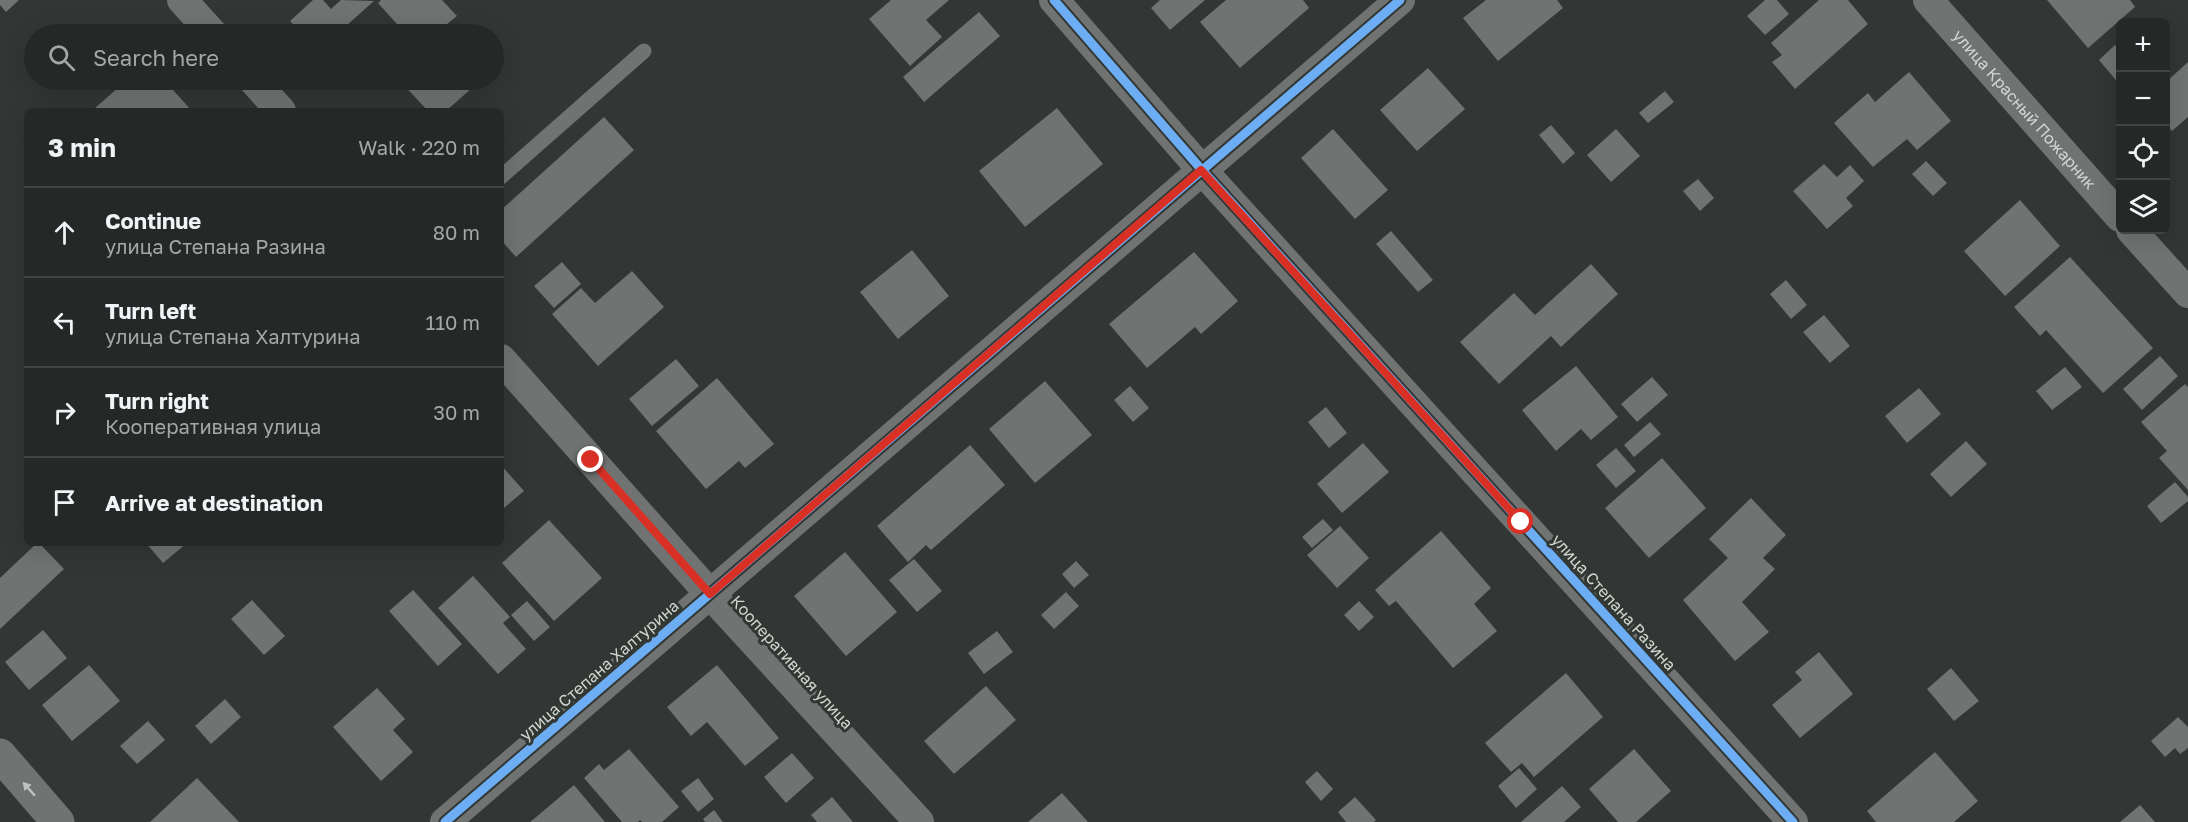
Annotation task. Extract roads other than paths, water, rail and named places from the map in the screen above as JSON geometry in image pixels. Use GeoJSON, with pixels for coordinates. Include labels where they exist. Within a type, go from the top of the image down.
{"type":"FeatureCollection","features":[{"type":"Feature","properties":{"kind":"street"},"geometry":{"type":"LineString","coordinates":[[182,0],[204,24]]}},
{"type":"Feature","properties":{"kind":"street","name":"улица Степана Разина"},"geometry":{"type":"LineString","coordinates":[[1054,0],[1201,170],[1793,822]]}},
{"type":"Feature","properties":{"kind":"street","name":"улица Степана Халтурина"},"geometry":{"type":"LineString","coordinates":[[445,822],[1400,0]]}},
{"type":"Feature","properties":{"kind":"street","name":"улица Красный Пожарник"},"geometry":{"type":"LineString","coordinates":[[1928,0],[2116,211]]}},
{"type":"Feature","properties":{"kind":"street"},"geometry":{"type":"LineString","coordinates":[[262,90],[278,108]]}},
{"type":"Feature","properties":{"kind":"street"},"geometry":{"type":"LineString","coordinates":[[2135,234],[2188,293]]}},
{"type":"Feature","properties":{"kind":"street","name":"Кооперативная улица"},"geometry":{"type":"LineString","coordinates":[[504,362],[710,594],[919,822]]}},
{"type":"Feature","properties":{"kind":"street"},"geometry":{"type":"LineString","coordinates":[[0,756],[58,822]]}},
{"type":"Feature","properties":{"kind":"lane"},"geometry":{"type":"LineString","coordinates":[[504,174],[644,51]]}}]}
